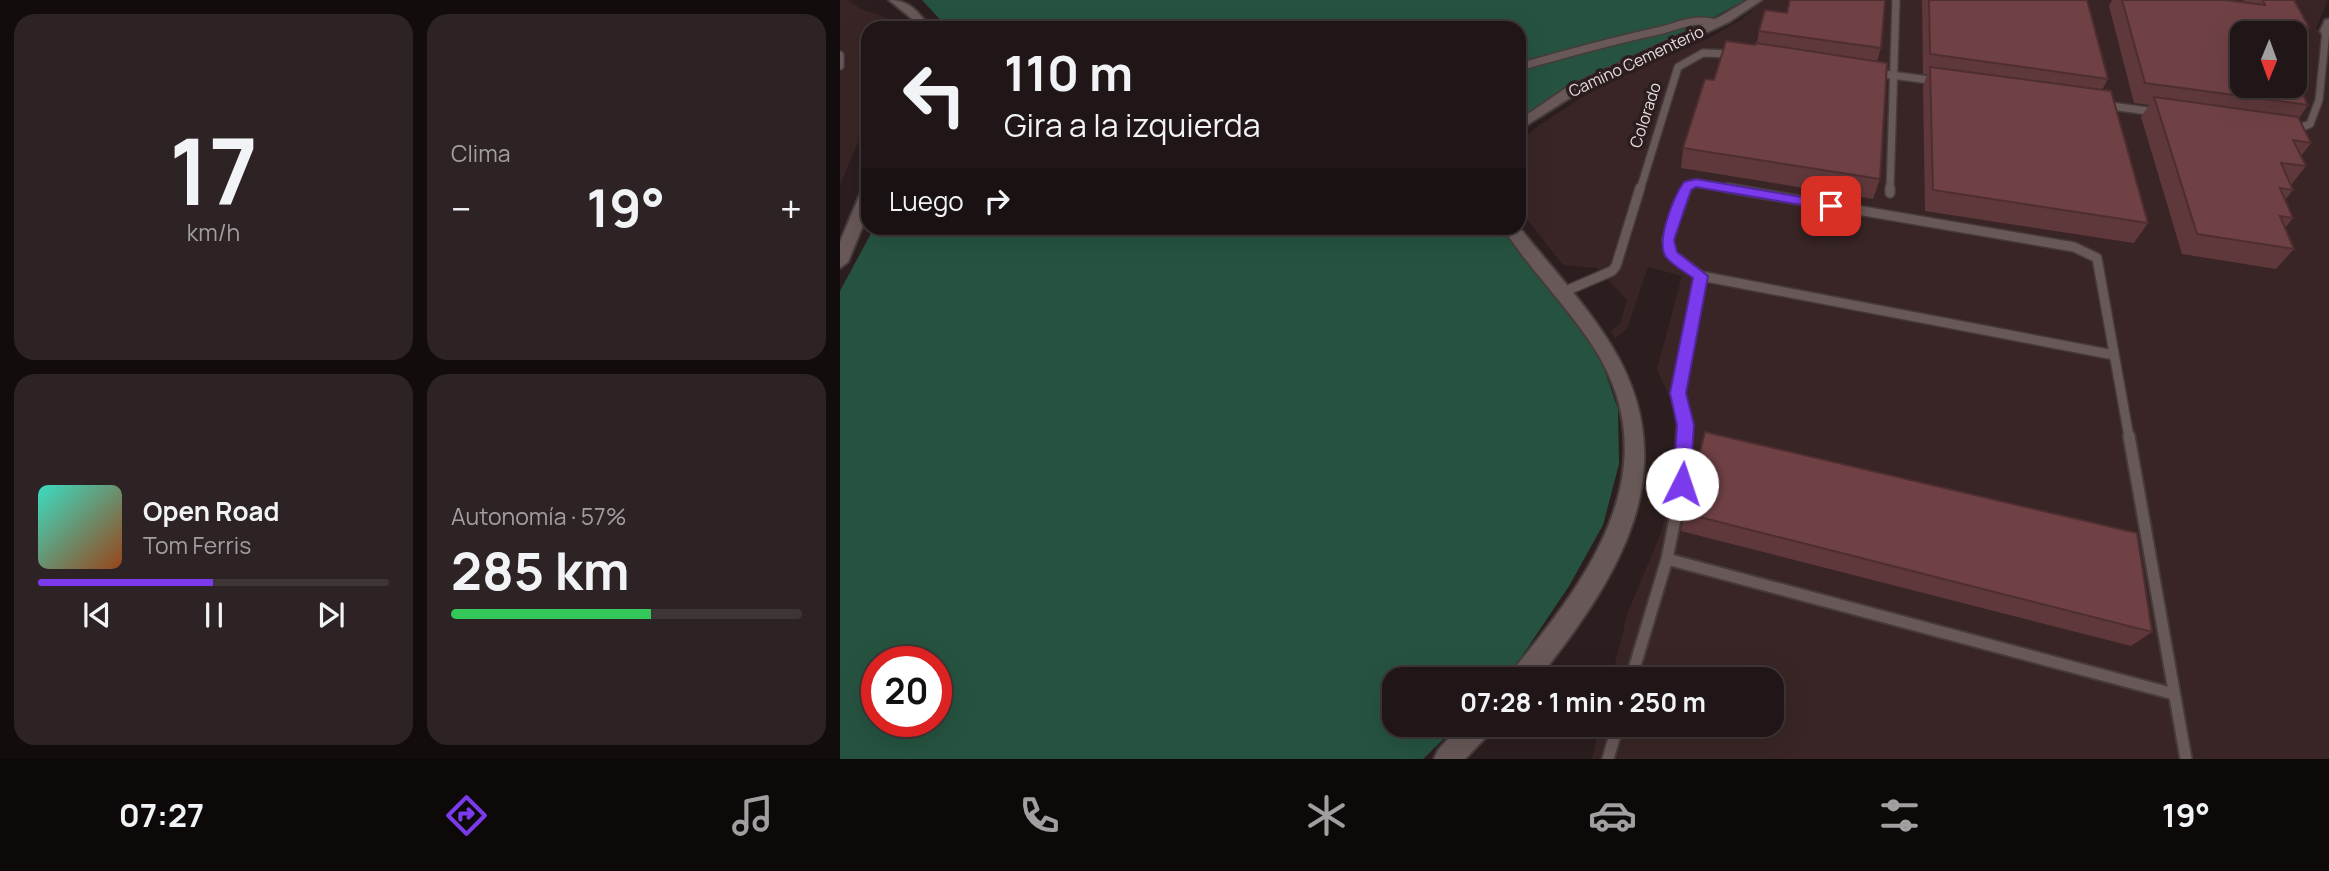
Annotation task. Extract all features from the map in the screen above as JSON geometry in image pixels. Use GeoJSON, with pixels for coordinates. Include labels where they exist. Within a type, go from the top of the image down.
{"type":"FeatureCollection","features":[{"type":"Feature","properties":{"kind":"street"},"geometry":{"type":"LineString","coordinates":[[895,0],[919,21]]}},
{"type":"Feature","properties":{"kind":"street","name":"Camino Cementerio"},"geometry":{"type":"LineString","coordinates":[[1526,121],[1571,90],[1716,23],[1756,0]]}},
{"type":"Feature","properties":{"kind":"street"},"geometry":{"type":"LineString","coordinates":[[840,262],[861,211]]}},
{"type":"Feature","properties":{"kind":"street"},"geometry":{"type":"LineString","coordinates":[[1516,235],[1596,338],[1612,363],[1632,415],[1635,466],[1625,510],[1600,568],[1563,627],[1531,667]]}},
{"type":"Feature","properties":{"kind":"street"},"geometry":{"type":"LineString","coordinates":[[1447,759],[1468,737]]}},
{"type":"Feature","properties":{"kind":"lane"},"geometry":{"type":"LineString","coordinates":[[1890,192],[1896,75],[1896,0]]}},
{"type":"Feature","properties":{"kind":"lane"},"geometry":{"type":"LineString","coordinates":[[1526,65],[1595,45],[1666,29],[1686,21],[1704,20],[1716,23]]}},
{"type":"Feature","properties":{"kind":"lane"},"geometry":{"type":"LineString","coordinates":[[2279,130],[2292,132],[2310,124],[2319,100],[2327,27]]}},
{"type":"Feature","properties":{"kind":"lane","name":"Colorado"},"geometry":{"type":"LineString","coordinates":[[1561,293],[1612,271],[1616,266],[1678,67],[1692,55],[1704,52],[1737,54]]}},
{"type":"Feature","properties":{"kind":"lane"},"geometry":{"type":"LineString","coordinates":[[840,55],[840,66]]}},
{"type":"Feature","properties":{"kind":"lane"},"geometry":{"type":"LineString","coordinates":[[1869,72],[1948,83]]}},
{"type":"Feature","properties":{"kind":"lane"},"geometry":{"type":"LineString","coordinates":[[2094,103],[2160,113]]}},
{"type":"Feature","properties":{"kind":"lane"},"geometry":{"type":"LineString","coordinates":[[2114,355],[1701,276],[1671,254],[1667,240],[1685,190],[1688,185],[1696,183],[2074,247],[2097,258],[2186,759]]}},
{"type":"Feature","properties":{"kind":"lane"},"geometry":{"type":"LineString","coordinates":[[1635,667],[1667,559],[1682,472],[1685,425],[1678,393],[1701,276]]}},
{"type":"Feature","properties":{"kind":"lane"},"geometry":{"type":"LineString","coordinates":[[1667,559],[2174,694]]}},
{"type":"Feature","properties":{"kind":"lane"},"geometry":{"type":"LineString","coordinates":[[1608,759],[1614,737]]}},
{"type":"Feature","properties":{"kind":"shaded area"},"geometry":{"type":"Polygon","coordinates":[[[840,0],[847,0],[861,9],[891,21],[861,21],[861,136],[840,185],[840,0]]]}},
{"type":"Feature","properties":{"kind":"shaded area"},"geometry":{"type":"Polygon","coordinates":[[[1765,0],[2328,0],[2316,29],[2329,32],[2329,759],[1592,759],[1597,737],[1784,737],[1784,667],[1614,667],[1628,612],[1661,533],[1672,488],[1675,410],[1657,369],[1682,276],[1648,267],[1627,329],[1615,338],[1611,330],[1620,324],[1627,300],[1597,268],[1563,265],[1526,218],[1526,136],[1598,87],[1709,38],[1742,19],[1765,0]]]}},
{"type":"Feature","properties":{"kind":"green space"},"geometry":{"type":"Polygon","coordinates":[[[922,0],[1745,0],[1674,39],[1572,85],[1526,115],[1526,21],[942,21],[922,0]]]}},
{"type":"Feature","properties":{"kind":"green space"},"geometry":{"type":"Polygon","coordinates":[[[870,235],[1506,235],[1599,354],[1618,409],[1619,464],[1603,525],[1569,586],[1513,667],[1382,667],[1382,737],[1446,737],[1423,759],[840,759],[840,291],[870,235]]]}},
{"type":"Feature","properties":{"kind":"building"},"geometry":{"type":"Polygon","coordinates":[[[1790,0],[1885,0],[1881,48],[1759,31],[1765,10],[1787,13],[1790,0]]]}},
{"type":"Feature","properties":{"kind":"building"},"geometry":{"type":"Polygon","coordinates":[[[1929,0],[2087,0],[2108,79],[1930,54],[1929,0]]]}},
{"type":"Feature","properties":{"kind":"building"},"geometry":{"type":"Polygon","coordinates":[[[2122,0],[2225,0],[2265,5],[2263,0],[2294,0],[2306,21],[2230,21],[2230,94],[2145,83],[2122,0]]]}},
{"type":"Feature","properties":{"kind":"building"},"geometry":{"type":"Polygon","coordinates":[[[1726,41],[1887,63],[1880,179],[1683,148],[1705,79],[1714,80],[1726,41]]]}},
{"type":"Feature","properties":{"kind":"building"},"geometry":{"type":"Polygon","coordinates":[[[1930,67],[2111,91],[2148,223],[1933,190],[1930,67]]]}},
{"type":"Feature","properties":{"kind":"building"},"geometry":{"type":"Polygon","coordinates":[[[2154,97],[2298,117],[2311,143],[2293,140],[2306,166],[2281,163],[2293,190],[2280,188],[2293,218],[2280,216],[2294,249],[2197,234],[2154,97]]]}},
{"type":"Feature","properties":{"kind":"building"},"geometry":{"type":"Polygon","coordinates":[[[2256,98],[2305,98],[2308,105],[2256,98]]]}},
{"type":"Feature","properties":{"kind":"building"},"geometry":{"type":"Polygon","coordinates":[[[1705,432],[2137,533],[2152,632],[1684,513],[1705,432]]]}},
{"type":"Feature","properties":{"kind":"route"},"geometry":{"type":"LineString","coordinates":[[1682,484],[1685,425],[1678,393],[1701,276],[1685,267],[1671,254],[1667,240],[1685,190],[1688,185],[1696,183],[1831,206]]}}]}
